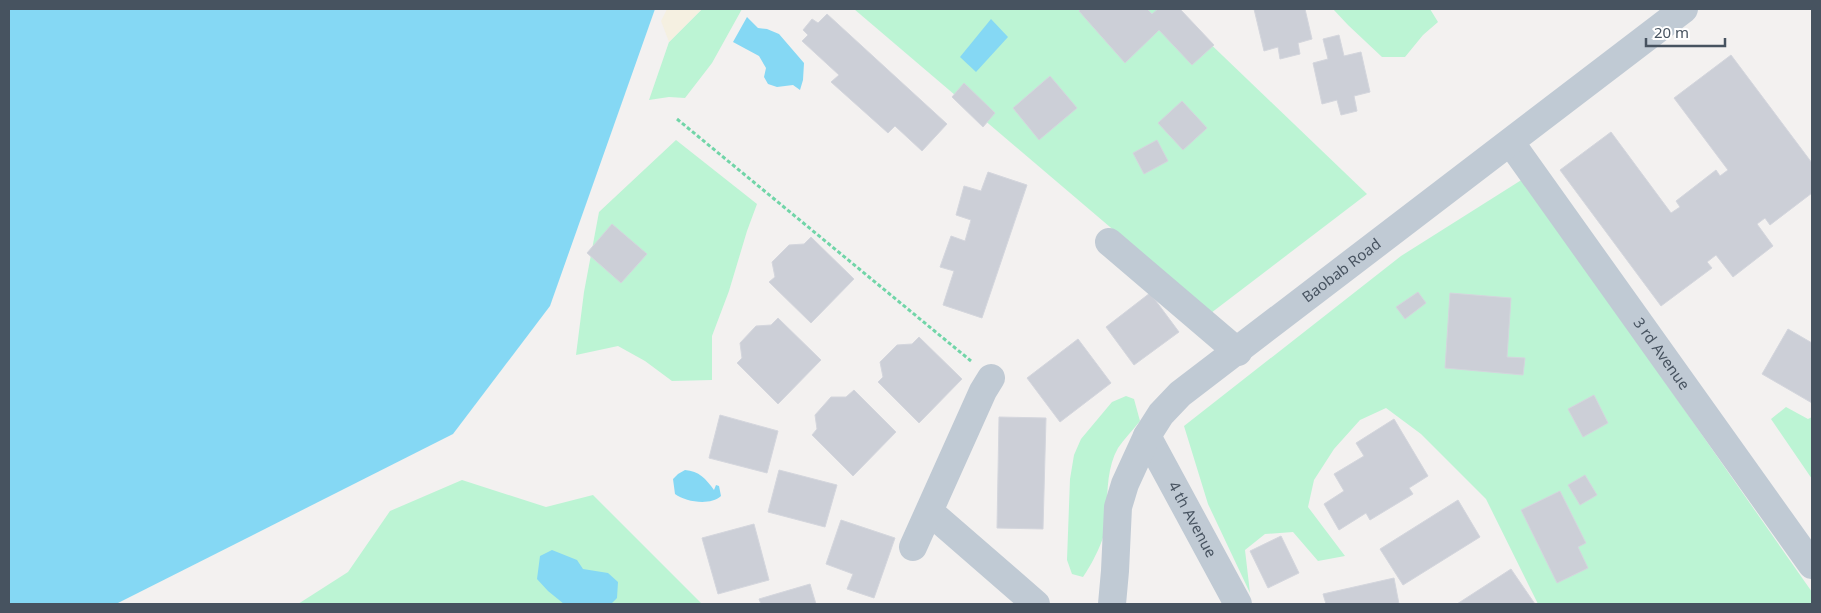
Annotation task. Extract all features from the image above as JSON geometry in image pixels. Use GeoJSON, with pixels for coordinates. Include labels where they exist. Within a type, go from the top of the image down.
{"type":"FeatureCollection","features":[{"type":"Feature","properties":{"kind":"street","name":"Baobab Road"},"geometry":{"type":"LineString","coordinates":[[1112,604],[1118,507],[1125,484],[1147,436],[1161,414],[1180,394],[1238,352],[1416,213],[1511,143],[1591,79],[1684,9]]}},
{"type":"Feature","properties":{"kind":"street","name":"3 rd Avenue"},"geometry":{"type":"LineString","coordinates":[[1511,143],[1812,565]]}},
{"type":"Feature","properties":{"kind":"street"},"geometry":{"type":"LineString","coordinates":[[1109,242],[1238,352]]}},
{"type":"Feature","properties":{"kind":"street"},"geometry":{"type":"LineString","coordinates":[[913,547],[983,391],[991,378]]}},
{"type":"Feature","properties":{"kind":"street","name":"4 th Avenue"},"geometry":{"type":"LineString","coordinates":[[1147,436],[1238,604]]}},
{"type":"Feature","properties":{"kind":"street"},"geometry":{"type":"LineString","coordinates":[[930,512],[1036,604]]}},
{"type":"Feature","properties":{"kind":"path"},"geometry":{"type":"LineString","coordinates":[[677,119],[991,378]]}},
{"type":"Feature","properties":{"kind":"green space"},"geometry":{"type":"Polygon","coordinates":[[[702,9],[742,9],[712,63],[685,98],[669,97],[649,100],[669,42],[702,9]]]}},
{"type":"Feature","properties":{"kind":"green space"},"geometry":{"type":"Polygon","coordinates":[[[854,9],[1174,9],[1367,194],[1211,313],[854,9]]]}},
{"type":"Feature","properties":{"kind":"green space"},"geometry":{"type":"Polygon","coordinates":[[[1333,9],[1430,9],[1438,22],[1423,35],[1405,57],[1382,57],[1333,9]]]}},
{"type":"Feature","properties":{"kind":"green space"},"geometry":{"type":"Polygon","coordinates":[[[676,140],[757,204],[729,291],[712,336],[712,380],[672,381],[645,361],[618,346],[576,355],[584,292],[599,212],[676,140]]]}},
{"type":"Feature","properties":{"kind":"green space"},"geometry":{"type":"Polygon","coordinates":[[[1523,179],[1812,592],[1812,604],[1538,604],[1486,499],[1421,434],[1386,408],[1360,420],[1334,449],[1314,480],[1308,507],[1345,556],[1318,561],[1293,532],[1265,534],[1245,550],[1250,593],[1208,504],[1184,426],[1401,256],[1523,179]]]}},
{"type":"Feature","properties":{"kind":"green space"},"geometry":{"type":"Polygon","coordinates":[[[1126,396],[1134,399],[1140,421],[1120,445],[1114,457],[1109,476],[1105,531],[1097,552],[1083,577],[1072,574],[1067,560],[1070,479],[1074,455],[1081,439],[1112,402],[1126,396]]]}},
{"type":"Feature","properties":{"kind":"green space"},"geometry":{"type":"Polygon","coordinates":[[[1786,407],[1808,419],[1812,417],[1812,479],[1771,419],[1786,407]]]}},
{"type":"Feature","properties":{"kind":"green space"},"geometry":{"type":"Polygon","coordinates":[[[462,480],[546,507],[593,495],[702,604],[298,604],[348,572],[390,511],[462,480]]]}},
{"type":"Feature","properties":{"kind":"sand"},"geometry":{"type":"Polygon","coordinates":[[[667,9],[702,9],[669,42],[661,21],[667,9]]]}},
{"type":"Feature","properties":{"kind":"water"},"geometry":{"type":"Polygon","coordinates":[[[9,9],[655,9],[550,306],[453,434],[116,604],[9,604],[9,9]]]}},
{"type":"Feature","properties":{"kind":"water"},"geometry":{"type":"Polygon","coordinates":[[[747,17],[758,28],[767,29],[779,34],[804,63],[803,80],[800,90],[793,85],[777,87],[768,84],[764,77],[766,68],[759,56],[733,42],[747,17]]]}},
{"type":"Feature","properties":{"kind":"water"},"geometry":{"type":"Polygon","coordinates":[[[991,19],[1008,37],[976,72],[960,57],[991,19]]]}},
{"type":"Feature","properties":{"kind":"water"},"geometry":{"type":"Polygon","coordinates":[[[685,470],[702,476],[714,490],[716,485],[719,486],[721,496],[711,501],[698,502],[675,494],[673,479],[685,470]]]}},
{"type":"Feature","properties":{"kind":"water"},"geometry":{"type":"Polygon","coordinates":[[[552,550],[577,560],[583,569],[608,573],[618,582],[617,598],[611,604],[564,604],[537,579],[540,556],[552,550]]]}},
{"type":"Feature","properties":{"kind":"building"},"geometry":{"type":"Polygon","coordinates":[[[1081,9],[1147,9],[1152,14],[1158,9],[1180,9],[1214,45],[1192,65],[1159,30],[1125,63],[1079,11],[1081,9]]]}},
{"type":"Feature","properties":{"kind":"building"},"geometry":{"type":"Polygon","coordinates":[[[1254,9],[1305,9],[1312,39],[1298,43],[1300,54],[1280,59],[1278,47],[1264,51],[1254,9]]]}},
{"type":"Feature","properties":{"kind":"building"},"geometry":{"type":"Polygon","coordinates":[[[827,14],[947,124],[922,151],[895,126],[888,133],[831,82],[839,75],[802,41],[808,35],[803,30],[812,19],[818,23],[827,14]]]}},
{"type":"Feature","properties":{"kind":"building"},"geometry":{"type":"Polygon","coordinates":[[[1339,35],[1344,56],[1361,52],[1370,92],[1354,96],[1357,111],[1341,115],[1337,100],[1322,104],[1313,63],[1328,59],[1323,39],[1339,35]]]}},
{"type":"Feature","properties":{"kind":"building"},"geometry":{"type":"Polygon","coordinates":[[[1731,55],[1812,163],[1812,193],[1770,225],[1765,218],[1757,224],[1773,246],[1733,277],[1716,255],[1707,262],[1712,268],[1661,306],[1560,170],[1611,132],[1671,213],[1680,207],[1676,201],[1716,170],[1720,176],[1728,170],[1674,98],[1731,55]]]}},
{"type":"Feature","properties":{"kind":"building"},"geometry":{"type":"Polygon","coordinates":[[[1050,76],[1077,108],[1039,140],[1013,108],[1050,76]]]}},
{"type":"Feature","properties":{"kind":"building"},"geometry":{"type":"Polygon","coordinates":[[[964,83],[995,113],[983,127],[952,97],[964,83]]]}},
{"type":"Feature","properties":{"kind":"building"},"geometry":{"type":"Polygon","coordinates":[[[1182,101],[1207,128],[1183,150],[1158,123],[1182,101]]]}},
{"type":"Feature","properties":{"kind":"building"},"geometry":{"type":"Polygon","coordinates":[[[1157,140],[1168,161],[1144,174],[1133,153],[1157,140]]]}},
{"type":"Feature","properties":{"kind":"building"},"geometry":{"type":"Polygon","coordinates":[[[988,172],[1027,185],[982,318],[943,305],[954,271],[940,267],[951,236],[965,241],[971,220],[956,215],[964,186],[981,191],[988,172]]]}},
{"type":"Feature","properties":{"kind":"building"},"geometry":{"type":"Polygon","coordinates":[[[612,224],[647,254],[621,283],[587,253],[612,224]]]}},
{"type":"Feature","properties":{"kind":"building"},"geometry":{"type":"Polygon","coordinates":[[[811,237],[854,279],[811,323],[769,282],[775,277],[772,262],[789,245],[804,244],[811,237]]]}},
{"type":"Feature","properties":{"kind":"building"},"geometry":{"type":"Polygon","coordinates":[[[1418,292],[1426,303],[1405,319],[1396,307],[1418,292]]]}},
{"type":"Feature","properties":{"kind":"building"},"geometry":{"type":"Polygon","coordinates":[[[1150,293],[1179,332],[1134,365],[1106,327],[1150,293]]]}},
{"type":"Feature","properties":{"kind":"building"},"geometry":{"type":"Polygon","coordinates":[[[1450,293],[1511,298],[1507,357],[1525,358],[1523,375],[1445,368],[1450,293]]]}},
{"type":"Feature","properties":{"kind":"building"},"geometry":{"type":"Polygon","coordinates":[[[778,318],[821,360],[778,404],[737,363],[742,358],[740,343],[756,326],[771,325],[778,318]]]}},
{"type":"Feature","properties":{"kind":"building"},"geometry":{"type":"Polygon","coordinates":[[[1788,329],[1812,343],[1812,403],[1762,374],[1788,329]]]}},
{"type":"Feature","properties":{"kind":"building"},"geometry":{"type":"Polygon","coordinates":[[[919,337],[962,379],[919,423],[878,382],[883,377],[880,362],[897,345],[912,344],[919,337]]]}},
{"type":"Feature","properties":{"kind":"building"},"geometry":{"type":"Polygon","coordinates":[[[1078,339],[1111,383],[1060,422],[1027,378],[1078,339]]]}},
{"type":"Feature","properties":{"kind":"building"},"geometry":{"type":"Polygon","coordinates":[[[854,390],[896,432],[853,476],[812,435],[817,429],[815,415],[831,397],[846,397],[854,390]]]}},
{"type":"Feature","properties":{"kind":"building"},"geometry":{"type":"Polygon","coordinates":[[[1594,395],[1608,423],[1583,437],[1568,409],[1594,395]]]}},
{"type":"Feature","properties":{"kind":"building"},"geometry":{"type":"Polygon","coordinates":[[[720,415],[778,431],[767,473],[709,458],[720,415]]]}},
{"type":"Feature","properties":{"kind":"building"},"geometry":{"type":"Polygon","coordinates":[[[999,417],[1046,418],[1043,529],[997,528],[999,417]]]}},
{"type":"Feature","properties":{"kind":"building"},"geometry":{"type":"Polygon","coordinates":[[[1394,419],[1428,476],[1409,488],[1413,494],[1370,520],[1366,513],[1339,530],[1324,504],[1344,491],[1334,474],[1364,456],[1356,443],[1394,419]]]}},
{"type":"Feature","properties":{"kind":"building"},"geometry":{"type":"Polygon","coordinates":[[[779,470],[837,485],[825,527],[768,512],[779,470]]]}},
{"type":"Feature","properties":{"kind":"building"},"geometry":{"type":"Polygon","coordinates":[[[1585,475],[1597,495],[1580,505],[1568,485],[1585,475]]]}},
{"type":"Feature","properties":{"kind":"building"},"geometry":{"type":"Polygon","coordinates":[[[1560,491],[1586,543],[1578,547],[1588,568],[1557,583],[1521,510],[1560,491]]]}},
{"type":"Feature","properties":{"kind":"building"},"geometry":{"type":"Polygon","coordinates":[[[1458,500],[1480,537],[1403,585],[1380,549],[1458,500]]]}},
{"type":"Feature","properties":{"kind":"building"},"geometry":{"type":"Polygon","coordinates":[[[841,520],[895,538],[874,598],[847,589],[853,574],[826,564],[841,520]]]}},
{"type":"Feature","properties":{"kind":"building"},"geometry":{"type":"Polygon","coordinates":[[[754,524],[769,580],[718,594],[702,538],[754,524]]]}},
{"type":"Feature","properties":{"kind":"building"},"geometry":{"type":"Polygon","coordinates":[[[1281,536],[1299,573],[1268,588],[1250,551],[1281,536]]]}},
{"type":"Feature","properties":{"kind":"building"},"geometry":{"type":"Polygon","coordinates":[[[1511,569],[1535,604],[1457,604],[1511,569]]]}},
{"type":"Feature","properties":{"kind":"building"},"geometry":{"type":"Polygon","coordinates":[[[1394,578],[1399,604],[1326,604],[1323,594],[1394,578]]]}},
{"type":"Feature","properties":{"kind":"building"},"geometry":{"type":"Polygon","coordinates":[[[810,584],[816,604],[761,604],[759,599],[810,584]]]}}]}
